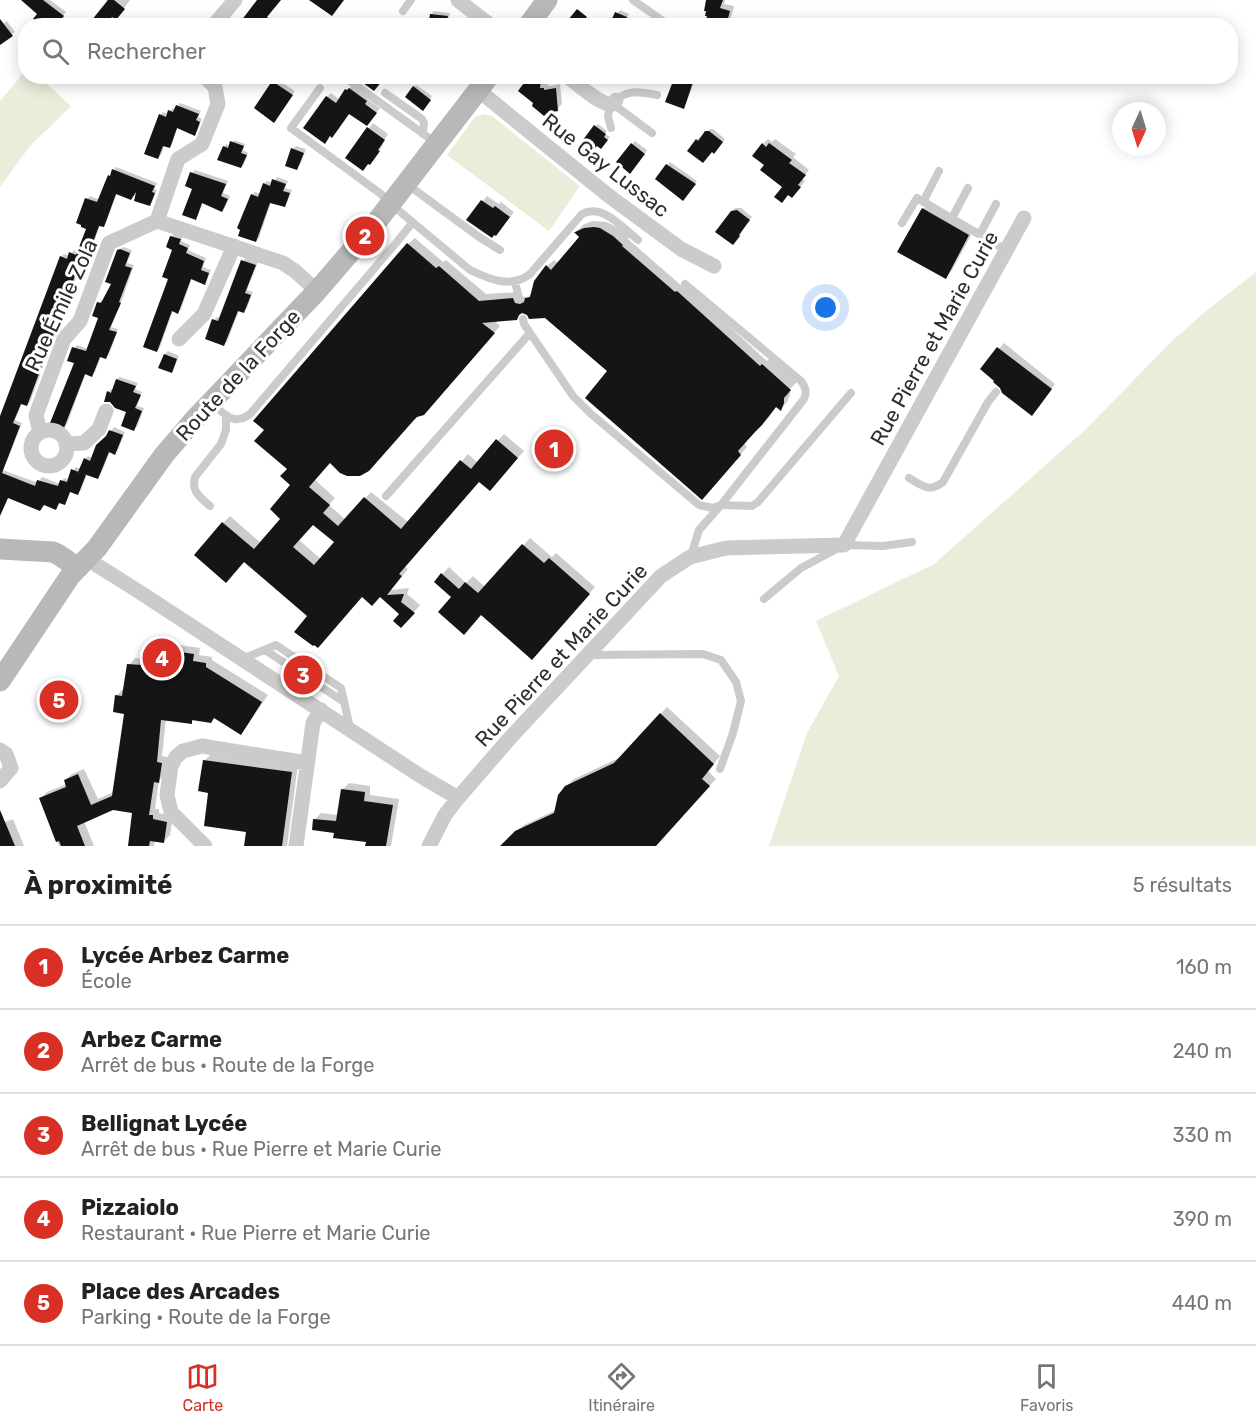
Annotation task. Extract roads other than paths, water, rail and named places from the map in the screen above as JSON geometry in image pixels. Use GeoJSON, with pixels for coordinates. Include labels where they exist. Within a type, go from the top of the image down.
{"type":"FeatureCollection","features":[{"type":"Feature","properties":{"kind":"main road"},"geometry":{"type":"LineString","coordinates":[[534,18],[547,0]]}},
{"type":"Feature","properties":{"kind":"main road","name":"Route de la Forge"},"geometry":{"type":"LineString","coordinates":[[0,681],[70,576],[97,548],[164,455],[218,409],[392,204],[406,184],[430,139],[482,84]]}},
{"type":"Feature","properties":{"kind":"main road"},"geometry":{"type":"LineString","coordinates":[[0,549],[53,552],[82,563]]}},
{"type":"Feature","properties":{"kind":"street"},"geometry":{"type":"LineString","coordinates":[[220,18],[235,0]]}},
{"type":"Feature","properties":{"kind":"street"},"geometry":{"type":"LineString","coordinates":[[458,0],[481,18]]}},
{"type":"Feature","properties":{"kind":"street"},"geometry":{"type":"LineString","coordinates":[[212,84],[215,87],[218,104],[202,144],[178,159],[157,221],[284,263],[316,291]]}},
{"type":"Feature","properties":{"kind":"street","name":"Rue Gay Lussac"},"geometry":{"type":"LineString","coordinates":[[484,84],[609,196],[672,243],[714,266]]}},
{"type":"Feature","properties":{"kind":"street"},"geometry":{"type":"LineString","coordinates":[[577,84],[594,97],[613,103]]}},
{"type":"Feature","properties":{"kind":"street","name":"Rue Pierre et Marie Curie"},"geometry":{"type":"LineString","coordinates":[[429,846],[445,815],[458,798],[510,738],[661,576],[690,557],[726,548],[844,545],[1024,218]]}},
{"type":"Feature","properties":{"kind":"street","name":"Rue Émile Zola"},"geometry":{"type":"LineString","coordinates":[[40,433],[36,415],[64,339],[80,321],[109,243],[157,221]]}},
{"type":"Feature","properties":{"kind":"street"},"geometry":{"type":"LineString","coordinates":[[179,339],[204,314],[234,246]]}},
{"type":"Feature","properties":{"kind":"street"},"geometry":{"type":"LineString","coordinates":[[66,444],[84,443],[99,429],[106,411]]}},
{"type":"Feature","properties":{"kind":"street"},"geometry":{"type":"LineString","coordinates":[[45,431],[56,432],[64,438],[66,444],[66,455],[58,464],[46,466],[33,455],[33,440],[45,431]]}},
{"type":"Feature","properties":{"kind":"street"},"geometry":{"type":"LineString","coordinates":[[82,563],[242,658],[419,775],[458,798]]}},
{"type":"Feature","properties":{"kind":"street"},"geometry":{"type":"LineString","coordinates":[[296,846],[313,723],[321,711]]}},
{"type":"Feature","properties":{"kind":"street"},"geometry":{"type":"LineString","coordinates":[[205,846],[171,812],[169,805],[167,795],[171,766],[183,750],[202,746],[307,763]]}},
{"type":"Feature","properties":{"kind":"street"},"geometry":{"type":"LineString","coordinates":[[0,750],[6,754],[11,768],[0,781]]}},
{"type":"Feature","properties":{"kind":"lane"},"geometry":{"type":"LineString","coordinates":[[403,11],[411,0]]}},
{"type":"Feature","properties":{"kind":"lane"},"geometry":{"type":"LineString","coordinates":[[633,0],[658,18]]}},
{"type":"Feature","properties":{"kind":"lane"},"geometry":{"type":"LineString","coordinates":[[354,84],[430,139]]}},
{"type":"Feature","properties":{"kind":"lane"},"geometry":{"type":"LineString","coordinates":[[320,88],[291,128],[381,194],[470,270],[491,279],[509,283],[524,279],[582,214],[587,212],[596,211],[604,214],[638,240]]}},
{"type":"Feature","properties":{"kind":"lane"},"geometry":{"type":"LineString","coordinates":[[611,128],[608,117],[613,103],[621,96],[634,92],[657,95]]}},
{"type":"Feature","properties":{"kind":"lane"},"geometry":{"type":"LineString","coordinates":[[385,93],[422,119],[430,139]]}},
{"type":"Feature","properties":{"kind":"lane"},"geometry":{"type":"LineString","coordinates":[[613,103],[652,133]]}},
{"type":"Feature","properties":{"kind":"lane"},"geometry":{"type":"LineString","coordinates":[[923,202],[939,171]]}},
{"type":"Feature","properties":{"kind":"lane"},"geometry":{"type":"LineString","coordinates":[[406,184],[478,237],[500,250]]}},
{"type":"Feature","properties":{"kind":"lane"},"geometry":{"type":"LineString","coordinates":[[952,218],[968,188]]}},
{"type":"Feature","properties":{"kind":"lane"},"geometry":{"type":"LineString","coordinates":[[902,223],[917,198],[1006,250]]}},
{"type":"Feature","properties":{"kind":"lane"},"geometry":{"type":"LineString","coordinates":[[980,234],[996,204]]}},
{"type":"Feature","properties":{"kind":"lane"},"geometry":{"type":"LineString","coordinates":[[218,409],[229,418],[247,417],[413,222]]}},
{"type":"Feature","properties":{"kind":"lane"},"geometry":{"type":"LineString","coordinates":[[515,282],[519,298]]}},
{"type":"Feature","properties":{"kind":"lane"},"geometry":{"type":"LineString","coordinates":[[685,284],[801,381],[806,393],[804,399],[721,506],[699,530],[690,557]]}},
{"type":"Feature","properties":{"kind":"lane"},"geometry":{"type":"LineString","coordinates":[[523,320],[569,390],[590,413],[699,505],[713,508],[752,506],[758,502],[851,393]]}},
{"type":"Feature","properties":{"kind":"lane"},"geometry":{"type":"LineString","coordinates":[[386,496],[530,333]]}},
{"type":"Feature","properties":{"kind":"lane"},"geometry":{"type":"LineString","coordinates":[[909,478],[927,488],[936,488],[943,482],[988,402],[996,392]]}},
{"type":"Feature","properties":{"kind":"lane"},"geometry":{"type":"LineString","coordinates":[[210,506],[195,493],[194,481],[222,444],[226,430],[218,409]]}},
{"type":"Feature","properties":{"kind":"lane"},"geometry":{"type":"LineString","coordinates":[[764,599],[801,568],[844,545],[883,546],[912,542]]}},
{"type":"Feature","properties":{"kind":"lane"},"geometry":{"type":"LineString","coordinates":[[242,658],[265,650],[344,702],[350,729]]}},
{"type":"Feature","properties":{"kind":"lane"},"geometry":{"type":"LineString","coordinates":[[588,655],[703,654],[721,660],[736,682],[741,701],[720,769]]}},
{"type":"Feature","properties":{"kind":"place","name":"Arbez Carme"},"geometry":{"type":"Point","coordinates":[365,236]}},
{"type":"Feature","properties":{"kind":"place","name":"Lycée Arbez Carme"},"geometry":{"type":"Point","coordinates":[554,449]}},
{"type":"Feature","properties":{"kind":"place","name":"Pizzaiolo"},"geometry":{"type":"Point","coordinates":[162,658]}},
{"type":"Feature","properties":{"kind":"place","name":"Bellignat Lycée"},"geometry":{"type":"Point","coordinates":[303,675]}},
{"type":"Feature","properties":{"kind":"place","name":"Place des Arcades"},"geometry":{"type":"Point","coordinates":[59,700]}}]}
